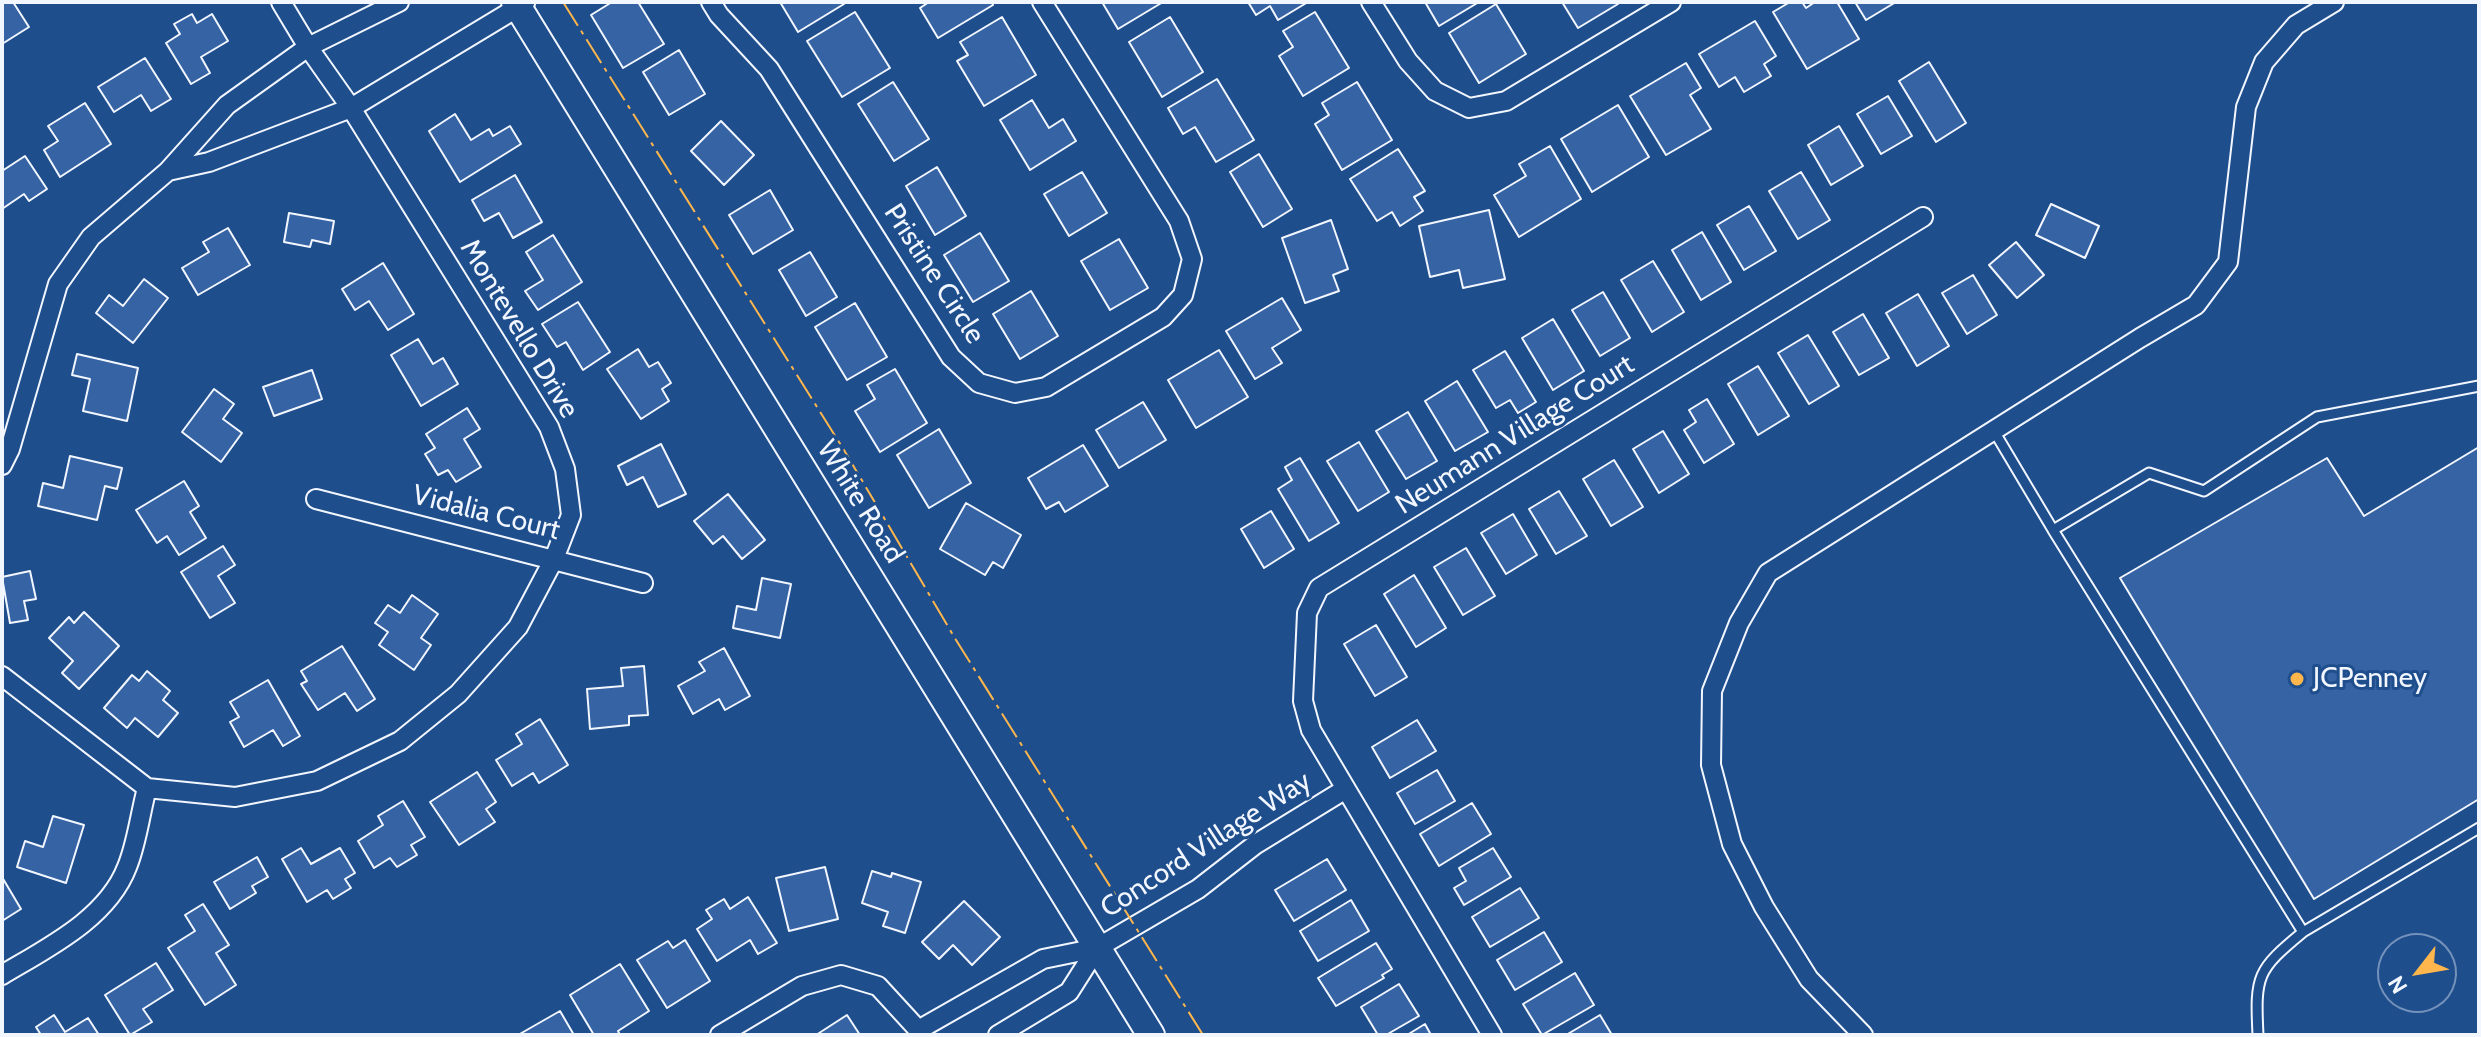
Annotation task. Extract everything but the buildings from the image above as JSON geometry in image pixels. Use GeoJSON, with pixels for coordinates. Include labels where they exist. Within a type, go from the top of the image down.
{"type":"FeatureCollection","features":[{"type":"Feature","properties":{"kind":"street","name":"Montevello Drive"},"geometry":{"type":"LineString","coordinates":[[147,788],[235,797],[317,781],[400,741],[458,694],[518,627],[554,559],[571,515],[565,469],[549,427],[351,108],[281,2]]}},
{"type":"Feature","properties":{"kind":"street"},"geometry":{"type":"LineString","coordinates":[[2,465],[10,449],[58,284],[91,237],[168,171],[227,105],[308,47],[399,2]]}},
{"type":"Feature","properties":{"kind":"street","name":"Pristine Circle"},"geometry":{"type":"LineString","coordinates":[[711,2],[719,15],[769,69],[951,357],[979,383],[1015,393],[1046,387],[1163,317],[1183,295],[1192,259],[1179,221],[1042,2]]}},
{"type":"Feature","properties":{"kind":"street"},"geometry":{"type":"LineString","coordinates":[[1371,2],[1408,61],[1435,91],[1469,108],[1506,101],[1671,2]]}},
{"type":"Feature","properties":{"kind":"street"},"geometry":{"type":"LineString","coordinates":[[1863,1035],[1809,979],[1764,907],[1732,844],[1711,765],[1712,691],[1739,623],[1768,573],[2196,305],[2228,262],[2246,107],[2264,62],[2296,25],[2334,2]]}},
{"type":"Feature","properties":{"kind":"street"},"geometry":{"type":"LineString","coordinates":[[168,171],[209,162],[351,108],[520,4]]}},
{"type":"Feature","properties":{"kind":"street","name":"White Road"},"geometry":{"type":"LineString","coordinates":[[520,4],[1151,1035]]}},
{"type":"Feature","properties":{"kind":"street","name":"Neumann Village Court"},"geometry":{"type":"LineString","coordinates":[[1492,1035],[1311,730],[1303,701],[1307,613],[1319,588],[1923,217]]}},
{"type":"Feature","properties":{"kind":"street","name":"Vidalia Court"},"geometry":{"type":"LineString","coordinates":[[316,499],[643,583]]}},
{"type":"Feature","properties":{"kind":"street"},"geometry":{"type":"LineString","coordinates":[[2,676],[147,788],[127,868],[108,898],[73,931],[2,975]]}},
{"type":"Feature","properties":{"kind":"street","name":"Concord Village Way"},"geometry":{"type":"LineString","coordinates":[[1097,948],[1198,889],[1256,844],[1344,790]]}},
{"type":"Feature","properties":{"kind":"street"},"geometry":{"type":"LineString","coordinates":[[720,1035],[802,986],[841,975],[878,986],[922,1032],[1043,959],[1097,948]]}},
{"type":"Feature","properties":{"kind":"street"},"geometry":{"type":"LineString","coordinates":[[998,1035],[1069,992],[1097,948]]}},
{"type":"Feature","properties":{"kind":"lane"},"geometry":{"type":"LineString","coordinates":[[2053,530],[2149,473],[2204,491],[2317,417],[2479,386]]}},
{"type":"Feature","properties":{"kind":"lane"},"geometry":{"type":"LineString","coordinates":[[1994,431],[2303,932]]}},
{"type":"Feature","properties":{"kind":"lane"},"geometry":{"type":"LineString","coordinates":[[2258,1035],[2259,977],[2273,957],[2303,932],[2479,828]]}},
{"type":"Feature","properties":{"kind":"power"},"geometry":{"type":"LineString","coordinates":[[563,2],[844,450],[956,640],[1203,1035]]}},
{"type":"Feature","properties":{"kind":"place","name":"JCPenney"},"geometry":{"type":"Point","coordinates":[2297,679]}}]}
